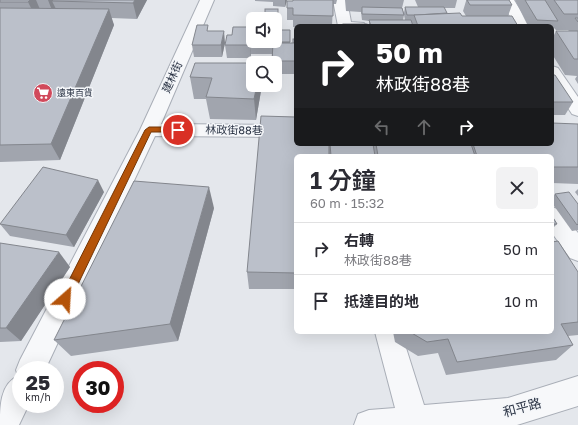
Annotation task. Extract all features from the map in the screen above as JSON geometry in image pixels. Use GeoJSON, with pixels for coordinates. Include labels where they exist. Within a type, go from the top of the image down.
{"type":"FeatureCollection","features":[{"type":"Feature","properties":{"kind":"street","name":"建林街"},"geometry":{"type":"LineString","coordinates":[[34,361],[149,130],[207,0]]}},
{"type":"Feature","properties":{"kind":"street"},"geometry":{"type":"LineString","coordinates":[[340,0],[345,24]]}},
{"type":"Feature","properties":{"kind":"street"},"geometry":{"type":"LineString","coordinates":[[508,0],[522,24]]}},
{"type":"Feature","properties":{"kind":"street"},"geometry":{"type":"LineString","coordinates":[[554,74],[578,110]]}},
{"type":"Feature","properties":{"kind":"street","name":"林政街88巷"},"geometry":{"type":"LineString","coordinates":[[149,130],[294,131]]}},
{"type":"Feature","properties":{"kind":"street"},"geometry":{"type":"LineString","coordinates":[[554,219],[578,251]]}},
{"type":"Feature","properties":{"kind":"street"},"geometry":{"type":"LineString","coordinates":[[389,334],[414,420]]}},
{"type":"Feature","properties":{"kind":"street","name":"和平路"},"geometry":{"type":"LineString","coordinates":[[369,425],[508,413],[578,391]]}},
{"type":"Feature","properties":{"kind":"street"},"geometry":{"type":"LineString","coordinates":[[3,425],[12,407]]}},
{"type":"Feature","properties":{"kind":"building"},"geometry":{"type":"Polygon","coordinates":[[[0,0],[30,0],[28,2],[0,2],[0,0]]]}},
{"type":"Feature","properties":{"kind":"building"},"geometry":{"type":"Polygon","coordinates":[[[135,0],[133,3],[52,1],[135,0]]]}},
{"type":"Feature","properties":{"kind":"building"},"geometry":{"type":"Polygon","coordinates":[[[333,0],[333,16],[293,15],[293,8],[287,8],[287,1],[333,0]]]}},
{"type":"Feature","properties":{"kind":"building"},"geometry":{"type":"Polygon","coordinates":[[[467,0],[509,0],[512,5],[470,5],[467,0]]]}},
{"type":"Feature","properties":{"kind":"building"},"geometry":{"type":"Polygon","coordinates":[[[525,0],[545,0],[558,21],[537,20],[525,0]]]}},
{"type":"Feature","properties":{"kind":"building"},"geometry":{"type":"Polygon","coordinates":[[[554,0],[578,0],[578,14],[564,14],[554,0]]]}},
{"type":"Feature","properties":{"kind":"building"},"geometry":{"type":"Polygon","coordinates":[[[362,7],[402,8],[404,15],[362,14],[362,7]]]}},
{"type":"Feature","properties":{"kind":"building"},"geometry":{"type":"Polygon","coordinates":[[[405,7],[444,7],[447,13],[407,15],[405,7]]]}},
{"type":"Feature","properties":{"kind":"building","name":"遠東百貨"},"geometry":{"type":"Polygon","coordinates":[[[0,8],[109,9],[51,144],[0,145],[0,8]]]}},
{"type":"Feature","properties":{"kind":"building"},"geometry":{"type":"Polygon","coordinates":[[[265,9],[278,9],[278,12],[265,12],[265,9]]]}},
{"type":"Feature","properties":{"kind":"building"},"geometry":{"type":"Polygon","coordinates":[[[460,13],[462,16],[512,16],[517,24],[417,24],[414,15],[460,13]]]}},
{"type":"Feature","properties":{"kind":"building"},"geometry":{"type":"Polygon","coordinates":[[[369,20],[411,20],[412,24],[370,24],[369,20]]]}},
{"type":"Feature","properties":{"kind":"building"},"geometry":{"type":"Polygon","coordinates":[[[197,25],[208,25],[207,31],[224,31],[221,45],[192,45],[197,25]]]}},
{"type":"Feature","properties":{"kind":"building"},"geometry":{"type":"Polygon","coordinates":[[[233,27],[246,27],[246,45],[225,45],[227,35],[232,35],[233,27]]]}},
{"type":"Feature","properties":{"kind":"building"},"geometry":{"type":"Polygon","coordinates":[[[282,30],[290,30],[290,42],[282,42],[282,30]]]}},
{"type":"Feature","properties":{"kind":"building"},"geometry":{"type":"Polygon","coordinates":[[[556,31],[578,31],[578,59],[574,59],[556,31]]]}},
{"type":"Feature","properties":{"kind":"building"},"geometry":{"type":"Polygon","coordinates":[[[282,43],[294,43],[294,61],[282,61],[282,56],[272,56],[273,48],[282,48],[282,43]]]}},
{"type":"Feature","properties":{"kind":"building"},"geometry":{"type":"Polygon","coordinates":[[[195,63],[246,63],[246,92],[256,92],[254,99],[206,97],[212,78],[190,77],[195,63]]]}},
{"type":"Feature","properties":{"kind":"building"},"geometry":{"type":"Polygon","coordinates":[[[554,75],[555,75],[573,102],[554,102],[554,75]]]}},
{"type":"Feature","properties":{"kind":"building"},"geometry":{"type":"Polygon","coordinates":[[[261,116],[294,117],[294,146],[329,146],[329,154],[294,154],[294,273],[247,272],[261,116]]]}},
{"type":"Feature","properties":{"kind":"building"},"geometry":{"type":"Polygon","coordinates":[[[554,123],[578,124],[578,167],[554,167],[554,154],[476,154],[474,146],[554,146],[554,123]]]}},
{"type":"Feature","properties":{"kind":"building"},"geometry":{"type":"Polygon","coordinates":[[[330,146],[373,146],[375,154],[331,154],[330,146]]]}},
{"type":"Feature","properties":{"kind":"building"},"geometry":{"type":"Polygon","coordinates":[[[376,146],[472,146],[474,154],[378,154],[376,146]]]}},
{"type":"Feature","properties":{"kind":"building"},"geometry":{"type":"Polygon","coordinates":[[[43,167],[98,180],[66,235],[0,224],[43,167]]]}},
{"type":"Feature","properties":{"kind":"building"},"geometry":{"type":"Polygon","coordinates":[[[134,181],[209,187],[170,324],[54,340],[134,181]]]}},
{"type":"Feature","properties":{"kind":"building"},"geometry":{"type":"Polygon","coordinates":[[[569,192],[578,204],[577,225],[555,194],[569,192]]]}},
{"type":"Feature","properties":{"kind":"building"},"geometry":{"type":"Polygon","coordinates":[[[558,241],[578,272],[578,322],[561,324],[573,345],[457,362],[448,339],[427,342],[413,334],[554,334],[554,242],[558,241]]]}},
{"type":"Feature","properties":{"kind":"building"},"geometry":{"type":"Polygon","coordinates":[[[0,243],[59,252],[6,328],[0,328],[0,243]]]}},
{"type":"Feature","properties":{"kind":"place","name":"遠東百貨"},"geometry":{"type":"Point","coordinates":[43,93]}},
{"type":"Feature","properties":{"kind":"route"},"geometry":{"type":"LineString","coordinates":[[65,299],[149,130],[178,130]]}}]}
